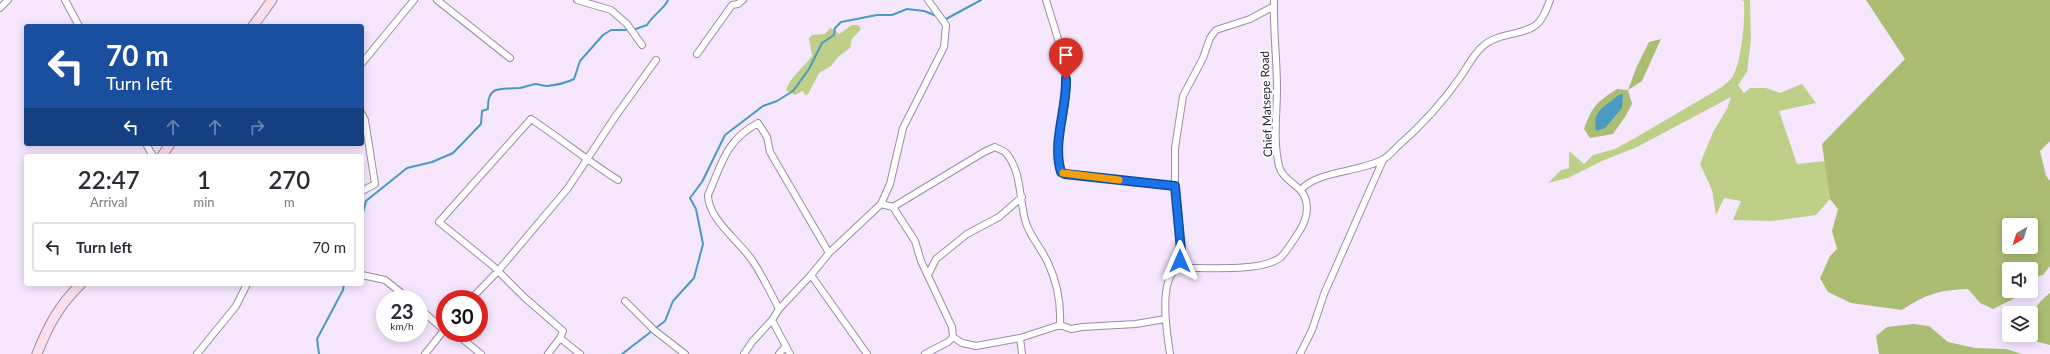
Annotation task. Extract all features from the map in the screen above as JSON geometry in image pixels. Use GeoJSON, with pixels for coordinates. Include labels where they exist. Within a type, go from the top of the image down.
{"type":"FeatureCollection","features":[{"type":"Feature","properties":{"kind":"street"},"geometry":{"type":"LineString","coordinates":[[0,8],[8,0]]}},
{"type":"Feature","properties":{"kind":"street"},"geometry":{"type":"LineString","coordinates":[[65,0],[78,24]]}},
{"type":"Feature","properties":{"kind":"street"},"geometry":{"type":"LineString","coordinates":[[254,24],[272,0]]}},
{"type":"Feature","properties":{"kind":"street"},"geometry":{"type":"LineString","coordinates":[[364,61],[414,0]]}},
{"type":"Feature","properties":{"kind":"street"},"geometry":{"type":"LineString","coordinates":[[437,0],[510,58]]}},
{"type":"Feature","properties":{"kind":"street"},"geometry":{"type":"LineString","coordinates":[[577,0],[611,10],[627,24],[642,45]]}},
{"type":"Feature","properties":{"kind":"street"},"geometry":{"type":"LineString","coordinates":[[697,54],[732,5],[738,4],[743,0]]}},
{"type":"Feature","properties":{"kind":"street"},"geometry":{"type":"LineString","coordinates":[[744,354],[772,320],[779,309],[811,275],[829,253],[881,204],[890,184],[903,128],[944,47],[946,25],[928,0]]}},
{"type":"Feature","properties":{"kind":"street"},"geometry":{"type":"LineString","coordinates":[[1046,0],[1062,51],[1066,79],[1066,92],[1058,151],[1058,162],[1061,172],[1096,179],[1175,186]]}},
{"type":"Feature","properties":{"kind":"street"},"geometry":{"type":"LineString","coordinates":[[1300,354],[1312,330],[1324,294],[1383,160],[1417,130],[1460,77],[1475,54],[1483,46],[1490,41],[1531,28],[1538,24],[1550,0]]}},
{"type":"Feature","properties":{"kind":"street"},"geometry":{"type":"LineString","coordinates":[[1170,354],[1166,318],[1168,282],[1170,275],[1177,268],[1181,250],[1175,186],[1175,148],[1183,96],[1203,58],[1210,38],[1216,30],[1250,18],[1274,3]]}},
{"type":"Feature","properties":{"kind":"street","name":"Chief Matsepe Road"},"geometry":{"type":"LineString","coordinates":[[1274,3],[1276,115],[1279,166],[1284,176],[1301,190]]}},
{"type":"Feature","properties":{"kind":"street"},"geometry":{"type":"LineString","coordinates":[[480,290],[498,271],[568,188],[588,160],[615,117],[656,60]]}},
{"type":"Feature","properties":{"kind":"street"},"geometry":{"type":"LineString","coordinates":[[364,118],[375,184],[364,190]]}},
{"type":"Feature","properties":{"kind":"street"},"geometry":{"type":"LineString","coordinates":[[548,354],[560,338],[563,331],[524,297],[498,271],[439,222],[531,119],[618,180]]}},
{"type":"Feature","properties":{"kind":"street"},"geometry":{"type":"LineString","coordinates":[[779,309],[753,262],[720,223],[708,202],[708,195],[729,147],[746,129],[758,123],[767,137],[770,152],[829,253]]}},
{"type":"Feature","properties":{"kind":"street"},"geometry":{"type":"LineString","coordinates":[[892,207],[995,147],[1005,152],[1013,167],[1022,197],[1026,223],[1038,248],[1048,262],[1056,286],[1061,312],[1060,325]]}},
{"type":"Feature","properties":{"kind":"street"},"geometry":{"type":"LineString","coordinates":[[1177,268],[1223,269],[1269,263],[1280,257],[1290,245],[1305,220],[1307,210],[1306,200],[1301,190],[1308,184],[1327,176],[1383,160]]}},
{"type":"Feature","properties":{"kind":"street"},"geometry":{"type":"LineString","coordinates":[[928,275],[936,259],[967,234],[999,217],[1022,197]]}},
{"type":"Feature","properties":{"kind":"street"},"geometry":{"type":"LineString","coordinates":[[881,204],[892,207],[915,241],[921,261],[952,327],[953,337]]}},
{"type":"Feature","properties":{"kind":"street"},"geometry":{"type":"LineString","coordinates":[[364,275],[385,280],[398,290]]}},
{"type":"Feature","properties":{"kind":"street"},"geometry":{"type":"LineString","coordinates":[[811,275],[867,354]]}},
{"type":"Feature","properties":{"kind":"street"},"geometry":{"type":"LineString","coordinates":[[37,354],[48,326],[60,308],[79,286]]}},
{"type":"Feature","properties":{"kind":"street"},"geometry":{"type":"LineString","coordinates":[[197,354],[236,306],[246,286]]}},
{"type":"Feature","properties":{"kind":"street"},"geometry":{"type":"LineString","coordinates":[[625,301],[654,330],[685,354]]}},
{"type":"Feature","properties":{"kind":"street"},"geometry":{"type":"LineString","coordinates":[[428,316],[436,322]]}},
{"type":"Feature","properties":{"kind":"street"},"geometry":{"type":"LineString","coordinates":[[953,337],[962,343],[976,346],[1020,338],[1060,325],[1071,329],[1136,324],[1166,318]]}},
{"type":"Feature","properties":{"kind":"street"},"geometry":{"type":"LineString","coordinates":[[772,320],[790,354]]}},
{"type":"Feature","properties":{"kind":"street"},"geometry":{"type":"LineString","coordinates":[[925,354],[948,342],[953,337]]}},
{"type":"Feature","properties":{"kind":"street"},"geometry":{"type":"LineString","coordinates":[[560,338],[580,354]]}},
{"type":"Feature","properties":{"kind":"street"},"geometry":{"type":"LineString","coordinates":[[1020,338],[1022,354]]}},
{"type":"Feature","properties":{"kind":"street"},"geometry":{"type":"LineString","coordinates":[[425,354],[436,340]]}},
{"type":"Feature","properties":{"kind":"street"},"geometry":{"type":"LineString","coordinates":[[467,342],[482,354]]}},
{"type":"Feature","properties":{"kind":"street"},"geometry":{"type":"LineString","coordinates":[[779,354],[786,346]]}},
{"type":"Feature","properties":{"kind":"green space"},"geometry":{"type":"Polygon","coordinates":[[[1742,0],[1750,0],[1751,40],[1747,72],[1738,85],[1744,93],[1750,88],[1766,88],[1780,93],[1802,84],[1816,103],[1779,111],[1797,164],[1825,161],[1830,199],[1816,215],[1772,221],[1733,220],[1741,201],[1724,198],[1716,215],[1712,190],[1700,164],[1713,132],[1727,109],[1731,97],[1637,147],[1602,161],[1568,178],[1548,183],[1561,170],[1569,168],[1569,151],[1584,164],[1593,155],[1615,149],[1722,87],[1733,76],[1739,60],[1744,18],[1744,1],[1742,0]]]}},
{"type":"Feature","properties":{"kind":"green space"},"geometry":{"type":"Polygon","coordinates":[[[1866,0],[2050,0],[2050,141],[2040,151],[2046,176],[2050,181],[2050,266],[2043,275],[2038,276],[2038,262],[2002,262],[2002,298],[2014,298],[2013,299],[1993,309],[1980,303],[1968,289],[1949,290],[1918,300],[1902,310],[1851,303],[1828,292],[1820,278],[1830,256],[1837,249],[1832,231],[1838,209],[1830,199],[1822,144],[1905,59],[1866,0]]]}},
{"type":"Feature","properties":{"kind":"green space"},"geometry":{"type":"Polygon","coordinates":[[[852,25],[858,25],[861,29],[852,39],[850,48],[838,57],[831,66],[819,73],[808,94],[805,95],[803,91],[795,95],[786,90],[794,76],[812,56],[809,38],[812,35],[825,34],[830,28],[839,34],[852,25]]]}},
{"type":"Feature","properties":{"kind":"green space"},"geometry":{"type":"Polygon","coordinates":[[[1661,39],[1642,81],[1628,90],[1637,66],[1649,42],[1661,39]]]}},
{"type":"Feature","properties":{"kind":"green space"},"geometry":{"type":"Polygon","coordinates":[[[1617,89],[1628,90],[1632,104],[1613,134],[1590,138],[1584,129],[1596,105],[1617,89]]]}},
{"type":"Feature","properties":{"kind":"green space"},"geometry":{"type":"Polygon","coordinates":[[[2050,293],[2050,345],[2038,342],[2038,306],[2050,293]]]}},
{"type":"Feature","properties":{"kind":"green space"},"geometry":{"type":"Polygon","coordinates":[[[1913,324],[1929,326],[1948,342],[1975,348],[2006,349],[2022,354],[1879,354],[1876,336],[1887,327],[1913,324]]]}},
{"type":"Feature","properties":{"kind":"water"},"geometry":{"type":"Polygon","coordinates":[[[1623,94],[1622,108],[1605,128],[1596,131],[1595,121],[1597,114],[1617,96],[1623,94]]]}},
{"type":"Feature","properties":{"kind":"waterway"},"geometry":{"type":"LineString","coordinates":[[633,30],[647,25],[665,6],[668,0]]}},
{"type":"Feature","properties":{"kind":"waterway"},"geometry":{"type":"LineString","coordinates":[[943,18],[946,19],[981,0]]}},
{"type":"Feature","properties":{"kind":"waterway"},"geometry":{"type":"LineString","coordinates":[[622,354],[665,321],[673,301],[694,278],[703,244],[696,209],[690,198],[702,182],[725,135],[763,106],[777,101],[793,91],[809,69],[822,43],[834,35],[835,28],[841,22],[877,15],[892,15],[907,9],[924,11],[937,16]]}},
{"type":"Feature","properties":{"kind":"waterway"},"geometry":{"type":"LineString","coordinates":[[364,209],[366,201],[407,168],[432,162],[453,153],[481,124],[482,111],[488,109],[488,101],[493,91],[520,88],[535,84],[551,86],[574,79],[580,61],[603,35],[611,30],[628,30]]}},
{"type":"Feature","properties":{"kind":"waterway"},"geometry":{"type":"LineString","coordinates":[[319,354],[317,339],[343,290],[344,286]]}},
{"type":"Feature","properties":{"kind":"slow traffic"},"geometry":{"type":"LineString","coordinates":[[1063,173],[1096,179],[1119,180]]}},
{"type":"Feature","properties":{"kind":"route"},"geometry":{"type":"LineString","coordinates":[[1066,79],[1066,92],[1058,151],[1058,162],[1061,172],[1096,179],[1175,186],[1178,232],[1181,250],[1180,261]]}}]}
